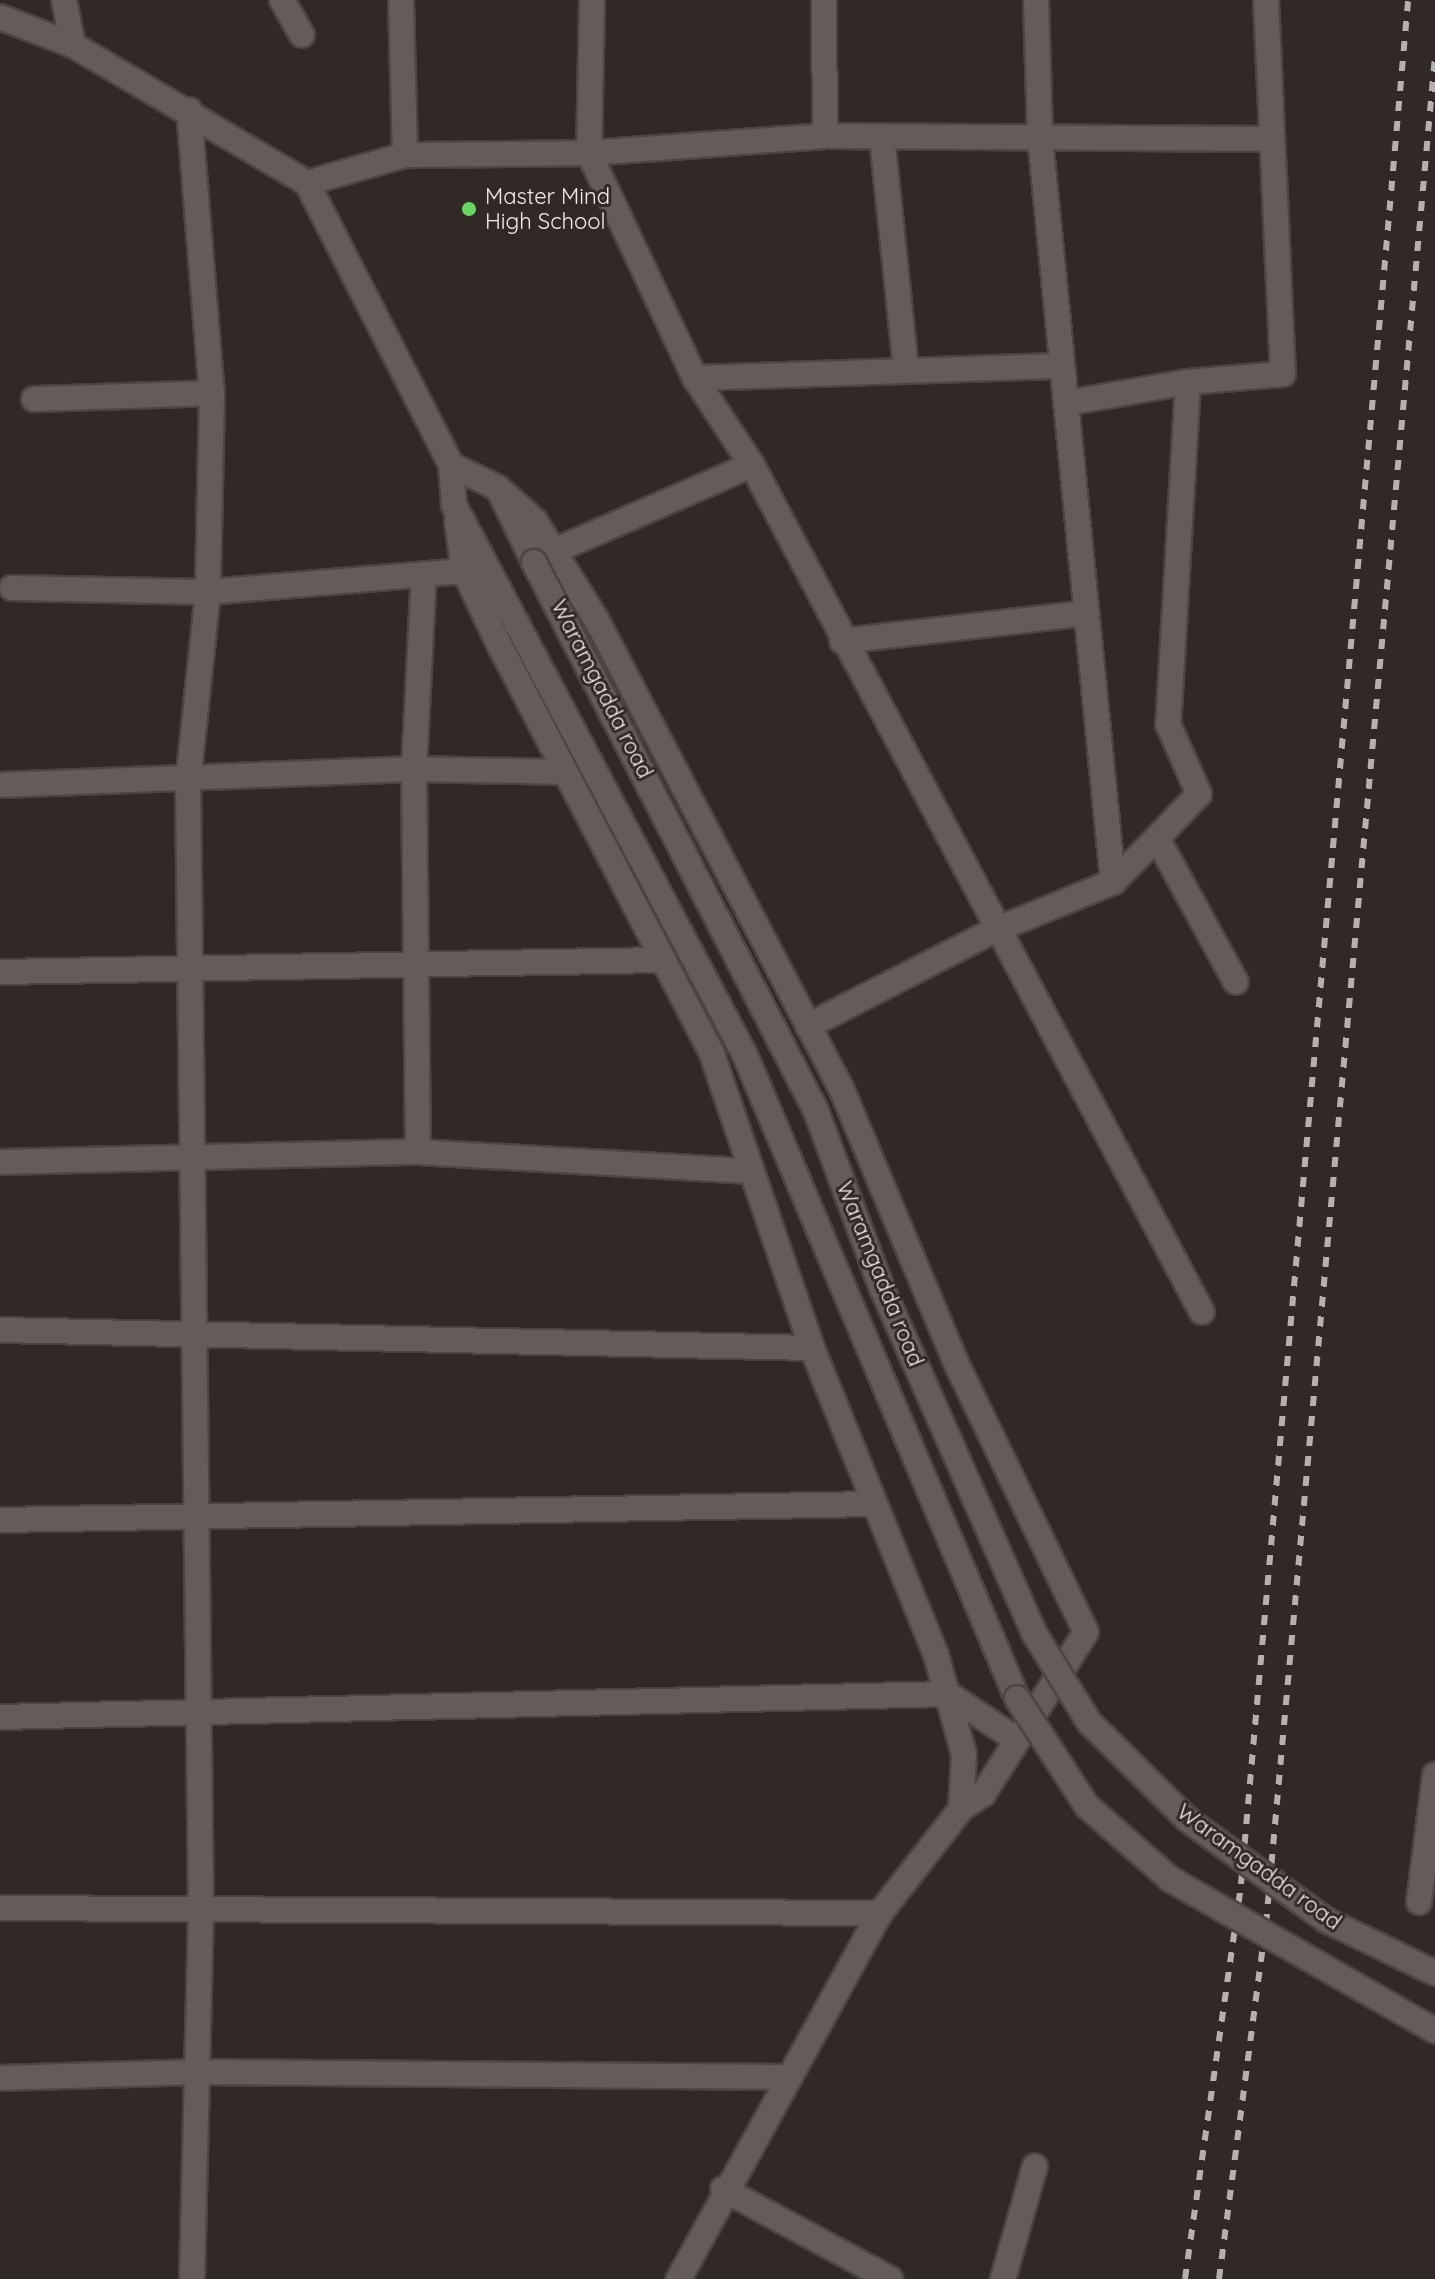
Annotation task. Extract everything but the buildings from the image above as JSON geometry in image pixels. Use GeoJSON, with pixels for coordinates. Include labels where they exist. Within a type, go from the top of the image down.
{"type":"FeatureCollection","features":[{"type":"Feature","properties":{"kind":"street"},"geometry":{"type":"LineString","coordinates":[[64,0],[73,45]]}},
{"type":"Feature","properties":{"kind":"street"},"geometry":{"type":"LineString","coordinates":[[282,0],[302,35]]}},
{"type":"Feature","properties":{"kind":"street"},"geometry":{"type":"LineString","coordinates":[[401,0],[405,155]]}},
{"type":"Feature","properties":{"kind":"street"},"geometry":{"type":"LineString","coordinates":[[592,0],[589,153],[695,378],[752,465],[993,931],[1202,1312]]}},
{"type":"Feature","properties":{"kind":"street"},"geometry":{"type":"LineString","coordinates":[[824,0],[825,136]]}},
{"type":"Feature","properties":{"kind":"street"},"geometry":{"type":"LineString","coordinates":[[1036,0],[1040,137],[1113,882]]}},
{"type":"Feature","properties":{"kind":"street"},"geometry":{"type":"LineString","coordinates":[[1066,403],[1188,382],[1283,374],[1266,0]]}},
{"type":"Feature","properties":{"kind":"street"},"geometry":{"type":"LineString","coordinates":[[0,17],[73,45],[189,110],[307,183],[451,465],[464,571],[712,1054],[749,1171],[812,1348],[948,1694],[964,1754],[961,1809]]}},
{"type":"Feature","properties":{"kind":"street"},"geometry":{"type":"LineString","coordinates":[[189,110],[212,393],[208,592],[188,782],[190,1332],[201,1910],[192,2279]]}},
{"type":"Feature","properties":{"kind":"street"},"geometry":{"type":"LineString","coordinates":[[307,183],[405,155],[589,153],[825,136],[1271,139]]}},
{"type":"Feature","properties":{"kind":"street"},"geometry":{"type":"LineString","coordinates":[[882,137],[906,371]]}},
{"type":"Feature","properties":{"kind":"street"},"geometry":{"type":"LineString","coordinates":[[695,378],[1062,366]]}},
{"type":"Feature","properties":{"kind":"street"},"geometry":{"type":"LineString","coordinates":[[808,1026],[993,931],[1113,882],[1199,794],[1168,724],[1188,382]]}},
{"type":"Feature","properties":{"kind":"street"},"geometry":{"type":"LineString","coordinates":[[34,399],[212,393]]}},
{"type":"Feature","properties":{"kind":"street","name":"Waramgadda road"},"geometry":{"type":"LineString","coordinates":[[451,465],[498,488],[544,557],[816,1111],[882,1288],[1034,1633],[1089,1722],[1200,1828],[1326,1920],[1435,1973]]}},
{"type":"Feature","properties":{"kind":"street"},"geometry":{"type":"LineString","coordinates":[[679,2279],[723,2189],[880,1913],[961,1809],[983,1794],[1086,1632],[958,1367],[808,1026],[544,557],[752,465]]}},
{"type":"Feature","properties":{"kind":"street"},"geometry":{"type":"LineString","coordinates":[[454,505],[504,594],[745,1055],[1017,1698],[1087,1806],[1170,1879],[1393,2013],[1435,2031]]}},
{"type":"Feature","properties":{"kind":"street"},"geometry":{"type":"LineString","coordinates":[[12,588],[208,592],[464,571]]}},
{"type":"Feature","properties":{"kind":"street"},"geometry":{"type":"LineString","coordinates":[[418,1152],[412,964],[414,769],[424,574]]}},
{"type":"Feature","properties":{"kind":"street"},"geometry":{"type":"LineString","coordinates":[[842,641],[1086,613]]}},
{"type":"Feature","properties":{"kind":"street"},"geometry":{"type":"LineString","coordinates":[[0,785],[188,782],[414,769],[565,772]]}},
{"type":"Feature","properties":{"kind":"street"},"geometry":{"type":"LineString","coordinates":[[1157,838],[1236,982]]}},
{"type":"Feature","properties":{"kind":"street"},"geometry":{"type":"LineString","coordinates":[[0,972],[663,960]]}},
{"type":"Feature","properties":{"kind":"street"},"geometry":{"type":"LineString","coordinates":[[0,1162],[418,1152],[749,1171]]}},
{"type":"Feature","properties":{"kind":"street"},"geometry":{"type":"LineString","coordinates":[[0,1330],[812,1348]]}},
{"type":"Feature","properties":{"kind":"street"},"geometry":{"type":"LineString","coordinates":[[0,1520],[195,1519],[874,1504]]}},
{"type":"Feature","properties":{"kind":"street"},"geometry":{"type":"LineString","coordinates":[[0,1717],[195,1715],[948,1694],[1017,1740]]}},
{"type":"Feature","properties":{"kind":"street"},"geometry":{"type":"LineString","coordinates":[[1419,1902],[1435,1775]]}},
{"type":"Feature","properties":{"kind":"street"},"geometry":{"type":"LineString","coordinates":[[0,1908],[880,1913]]}},
{"type":"Feature","properties":{"kind":"street"},"geometry":{"type":"LineString","coordinates":[[0,2078],[199,2072],[788,2077]]}},
{"type":"Feature","properties":{"kind":"street"},"geometry":{"type":"LineString","coordinates":[[1003,2279],[1035,2166]]}},
{"type":"Feature","properties":{"kind":"street"},"geometry":{"type":"LineString","coordinates":[[723,2189],[890,2279]]}},
{"type":"Feature","properties":{"kind":"railway"},"geometry":{"type":"LineString","coordinates":[[1185,2279],[1241,1884],[1408,0]]}},
{"type":"Feature","properties":{"kind":"railway"},"geometry":{"type":"LineString","coordinates":[[1219,2279],[1266,1924],[1435,56]]}},
{"type":"Feature","properties":{"kind":"place","name":"Master Mind High School"},"geometry":{"type":"Point","coordinates":[469,209]}}]}
